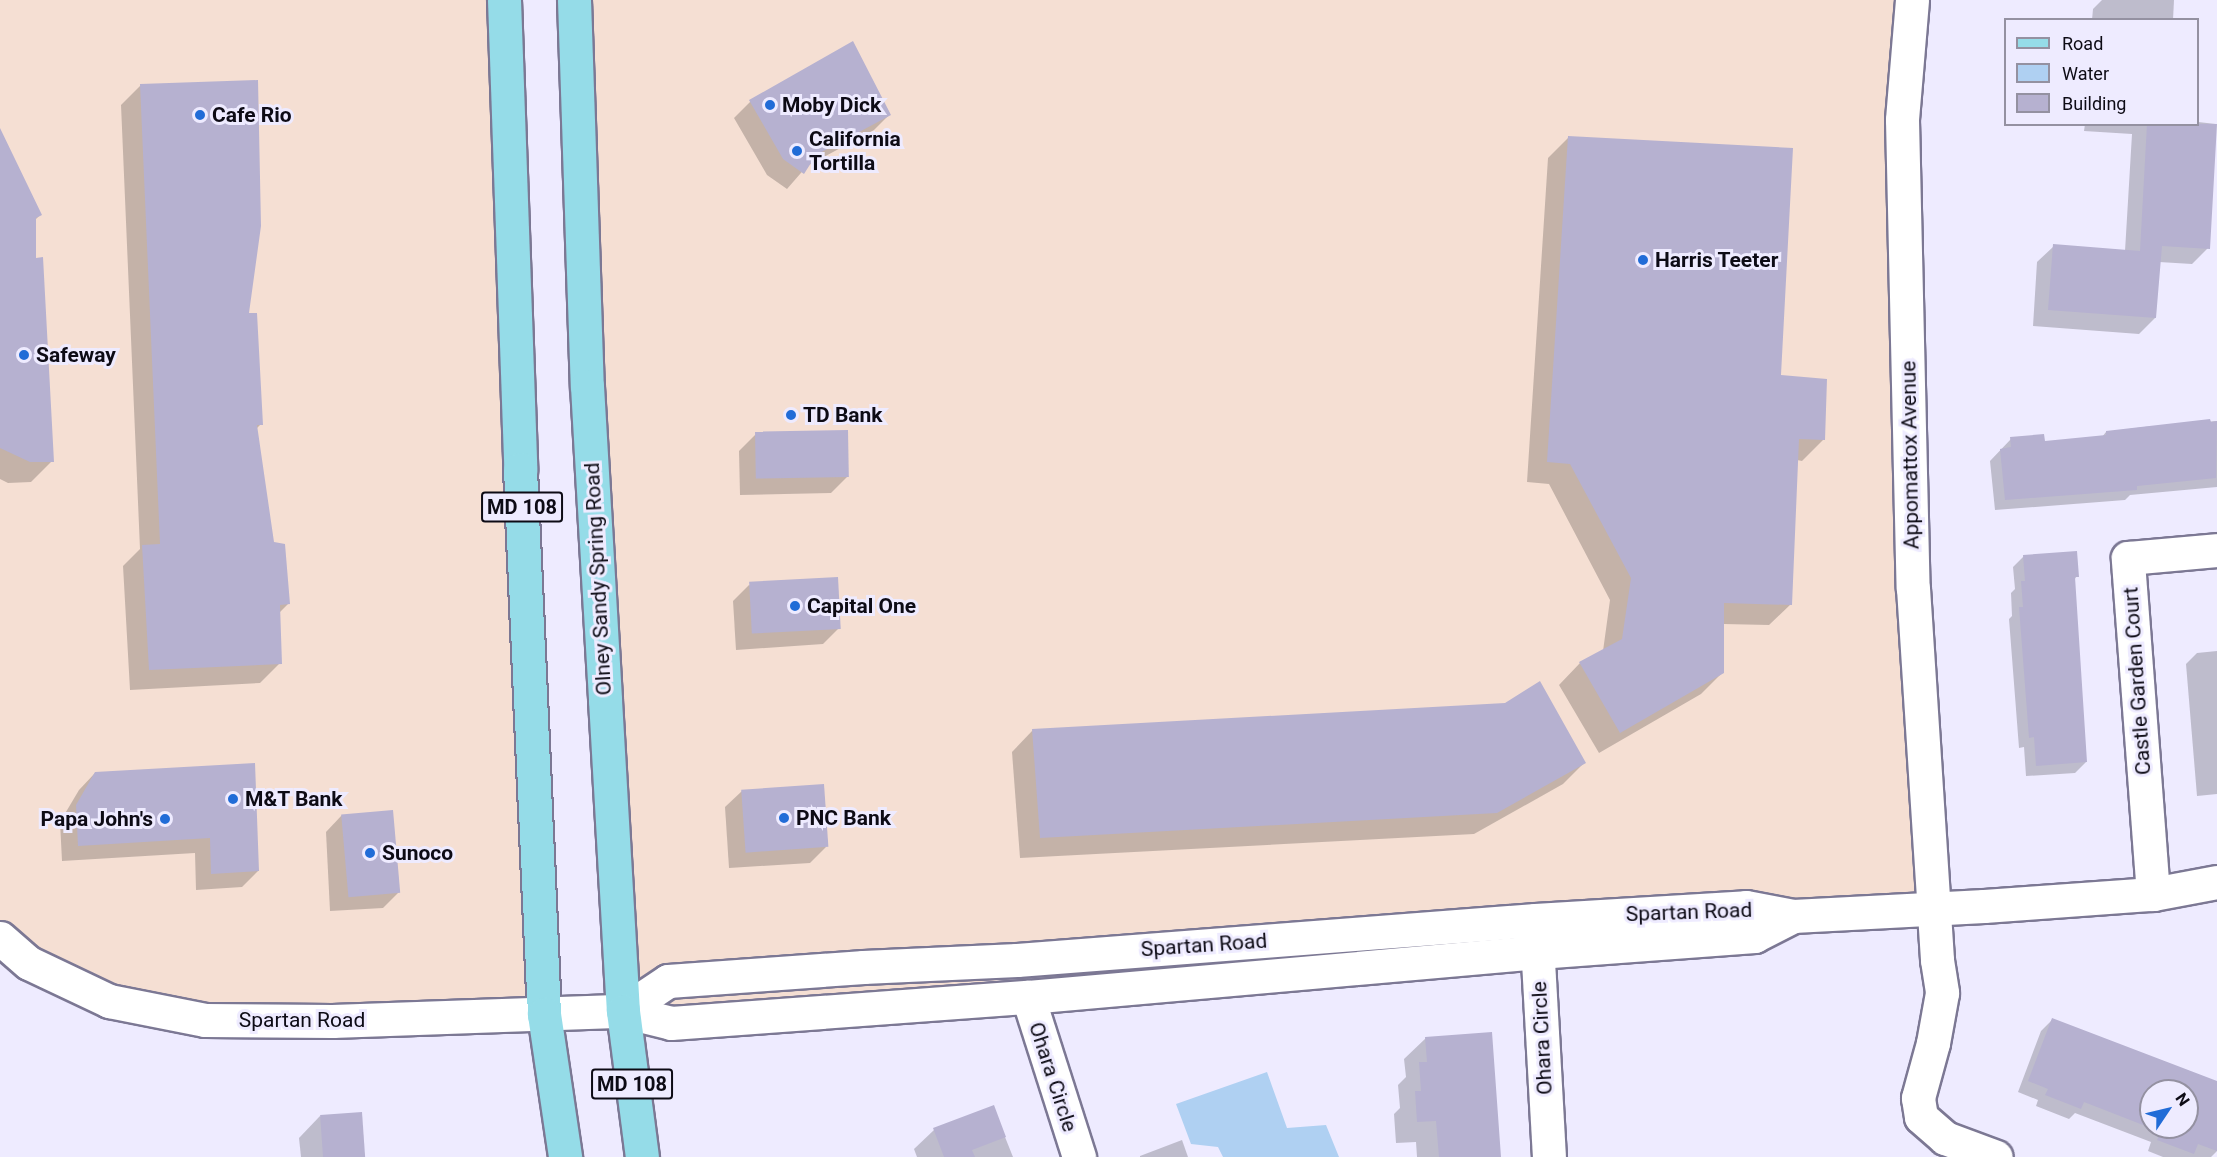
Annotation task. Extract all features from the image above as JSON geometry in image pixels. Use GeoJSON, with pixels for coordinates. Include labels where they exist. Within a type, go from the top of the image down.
{"type":"FeatureCollection","features":[{"type":"Feature","properties":{"kind":"main road","name":"MD 108"},"geometry":{"type":"LineString","coordinates":[[504,0],[521,492],[544,1014],[565,1157]]}},
{"type":"Feature","properties":{"kind":"main road","name":"Olney Sandy Spring Road"},"geometry":{"type":"LineString","coordinates":[[574,0],[587,386],[624,1011],[642,1157]]}},
{"type":"Feature","properties":{"kind":"street","name":"Appomattox Avenue"},"geometry":{"type":"LineString","coordinates":[[1912,0],[1902,120],[1912,541],[1934,909],[1942,993],[1933,1043],[1918,1098],[1921,1117],[1945,1138],[1996,1157]]}},
{"type":"Feature","properties":{"kind":"street","name":"Castle Garden Court"},"geometry":{"type":"LineString","coordinates":[[2153,894],[2128,558],[2217,550]]}},
{"type":"Feature","properties":{"kind":"street","name":"Spartan Road"},"geometry":{"type":"LineString","coordinates":[[624,1011],[668,981],[863,967],[1017,960],[1535,920],[1746,907],[1793,916],[1934,909],[2153,894],[2217,882]]}},
{"type":"Feature","properties":{"kind":"street","name":"Spartan Road"},"geometry":{"type":"LineString","coordinates":[[0,938],[29,963],[109,1001],[205,1020],[332,1021],[624,1011],[671,1023],[1028,997],[1538,952],[1754,936],[1793,916]]}},
{"type":"Feature","properties":{"kind":"street","name":"Ohara Circle"},"geometry":{"type":"LineString","coordinates":[[1535,920],[1549,1157]]}},
{"type":"Feature","properties":{"kind":"street","name":"Ohara Circle"},"geometry":{"type":"LineString","coordinates":[[1028,997],[1079,1157]]}},
{"type":"Feature","properties":{"kind":"shaded area"},"geometry":{"type":"Polygon","coordinates":[[[0,0],[504,0],[544,1014],[109,1001],[0,938],[0,0]]]}},
{"type":"Feature","properties":{"kind":"shaded area"},"geometry":{"type":"Polygon","coordinates":[[[574,0],[1912,0],[1934,909],[1793,916],[623,1011],[574,0]]]}},
{"type":"Feature","properties":{"kind":"water"},"geometry":{"type":"Polygon","coordinates":[[[1267,1072],[1287,1128],[1326,1125],[1339,1157],[1223,1157],[1218,1147],[1191,1144],[1176,1104],[1267,1072]]]}},
{"type":"Feature","properties":{"kind":"building"},"geometry":{"type":"Polygon","coordinates":[[[853,41],[891,115],[816,155],[804,174],[783,159],[749,100],[853,41]]]}},
{"type":"Feature","properties":{"kind":"building"},"geometry":{"type":"Polygon","coordinates":[[[258,80],[261,226],[249,313],[257,313],[263,425],[257,425],[274,542],[285,544],[290,604],[280,605],[282,664],[149,670],[142,545],[160,544],[140,84],[258,80]]]}},
{"type":"Feature","properties":{"kind":"building"},"geometry":{"type":"Polygon","coordinates":[[[2217,124],[2210,249],[2162,246],[2156,318],[2048,310],[2053,244],[2140,251],[2147,126],[2217,124]]]}},
{"type":"Feature","properties":{"kind":"building","name":"Safeway"},"geometry":{"type":"Polygon","coordinates":[[[0,128],[42,215],[36,218],[36,258],[43,257],[54,462],[30,462],[0,448],[0,128]]]}},
{"type":"Feature","properties":{"kind":"building"},"geometry":{"type":"Polygon","coordinates":[[[1568,136],[1793,148],[1781,375],[1827,379],[1825,440],[1799,439],[1792,605],[1724,603],[1724,673],[1620,733],[1579,662],[1622,639],[1631,578],[1570,464],[1547,462],[1568,136]]]}},
{"type":"Feature","properties":{"kind":"building"},"geometry":{"type":"Polygon","coordinates":[[[2210,419],[2211,422],[2217,421],[2216,478],[2137,486],[2137,490],[2005,500],[2000,449],[2011,447],[2010,437],[2044,434],[2045,441],[2106,435],[2106,431],[2210,419]]]}},
{"type":"Feature","properties":{"kind":"building"},"geometry":{"type":"Polygon","coordinates":[[[848,430],[849,477],[756,479],[755,432],[848,430]]]}},
{"type":"Feature","properties":{"kind":"building"},"geometry":{"type":"Polygon","coordinates":[[[2077,551],[2079,577],[2075,577],[2087,762],[2036,766],[2034,737],[2029,738],[2019,607],[2023,607],[2021,581],[2025,581],[2023,555],[2077,551]]]}},
{"type":"Feature","properties":{"kind":"building","name":"Capital One"},"geometry":{"type":"Polygon","coordinates":[[[838,577],[841,629],[752,634],[749,582],[838,577]]]}},
{"type":"Feature","properties":{"kind":"building"},"geometry":{"type":"Polygon","coordinates":[[[1540,681],[1586,763],[1497,813],[1040,838],[1032,729],[1505,703],[1540,681]]]}},
{"type":"Feature","properties":{"kind":"building"},"geometry":{"type":"Polygon","coordinates":[[[255,763],[259,871],[211,874],[210,838],[78,846],[76,805],[95,772],[255,763]]]}},
{"type":"Feature","properties":{"kind":"building","name":"PNC Bank"},"geometry":{"type":"Polygon","coordinates":[[[824,784],[828,847],[746,853],[741,790],[824,784]]]}},
{"type":"Feature","properties":{"kind":"building","name":"Sunoco"},"geometry":{"type":"Polygon","coordinates":[[[393,810],[400,893],[348,897],[341,815],[393,810]]]}},
{"type":"Feature","properties":{"kind":"building"},"geometry":{"type":"Polygon","coordinates":[[[2052,1018],[2217,1081],[2217,1151],[2198,1144],[2194,1154],[2157,1140],[2199,1139],[2199,1079],[2139,1079],[2139,1123],[2084,1102],[2081,1109],[2045,1095],[2048,1089],[2028,1081],[2052,1018]]]}},
{"type":"Feature","properties":{"kind":"building"},"geometry":{"type":"Polygon","coordinates":[[[1492,1032],[1501,1157],[1439,1157],[1436,1121],[1417,1122],[1415,1091],[1421,1091],[1419,1062],[1427,1062],[1425,1037],[1492,1032]]]}},
{"type":"Feature","properties":{"kind":"building"},"geometry":{"type":"Polygon","coordinates":[[[994,1105],[1006,1137],[972,1150],[975,1157],[944,1157],[933,1128],[994,1105]]]}},
{"type":"Feature","properties":{"kind":"building"},"geometry":{"type":"Polygon","coordinates":[[[362,1112],[365,1157],[323,1157],[320,1115],[362,1112]]]}},
{"type":"Feature","properties":{"kind":"place","name":"Moby Dick"},"geometry":{"type":"Point","coordinates":[770,105]}},
{"type":"Feature","properties":{"kind":"place","name":"Cafe Rio"},"geometry":{"type":"Point","coordinates":[200,115]}},
{"type":"Feature","properties":{"kind":"place","name":"California Tortilla"},"geometry":{"type":"Point","coordinates":[797,151]}},
{"type":"Feature","properties":{"kind":"place","name":"Harris Teeter"},"geometry":{"type":"Point","coordinates":[1643,260]}},
{"type":"Feature","properties":{"kind":"place","name":"Safeway"},"geometry":{"type":"Point","coordinates":[24,355]}},
{"type":"Feature","properties":{"kind":"place","name":"TD Bank"},"geometry":{"type":"Point","coordinates":[791,415]}},
{"type":"Feature","properties":{"kind":"place","name":"Capital One"},"geometry":{"type":"Point","coordinates":[795,606]}},
{"type":"Feature","properties":{"kind":"place","name":"M&T Bank"},"geometry":{"type":"Point","coordinates":[233,799]}},
{"type":"Feature","properties":{"kind":"place","name":"PNC Bank"},"geometry":{"type":"Point","coordinates":[784,818]}},
{"type":"Feature","properties":{"kind":"place","name":"Papa John's"},"geometry":{"type":"Point","coordinates":[165,819]}},
{"type":"Feature","properties":{"kind":"place","name":"Sunoco"},"geometry":{"type":"Point","coordinates":[370,853]}}]}
